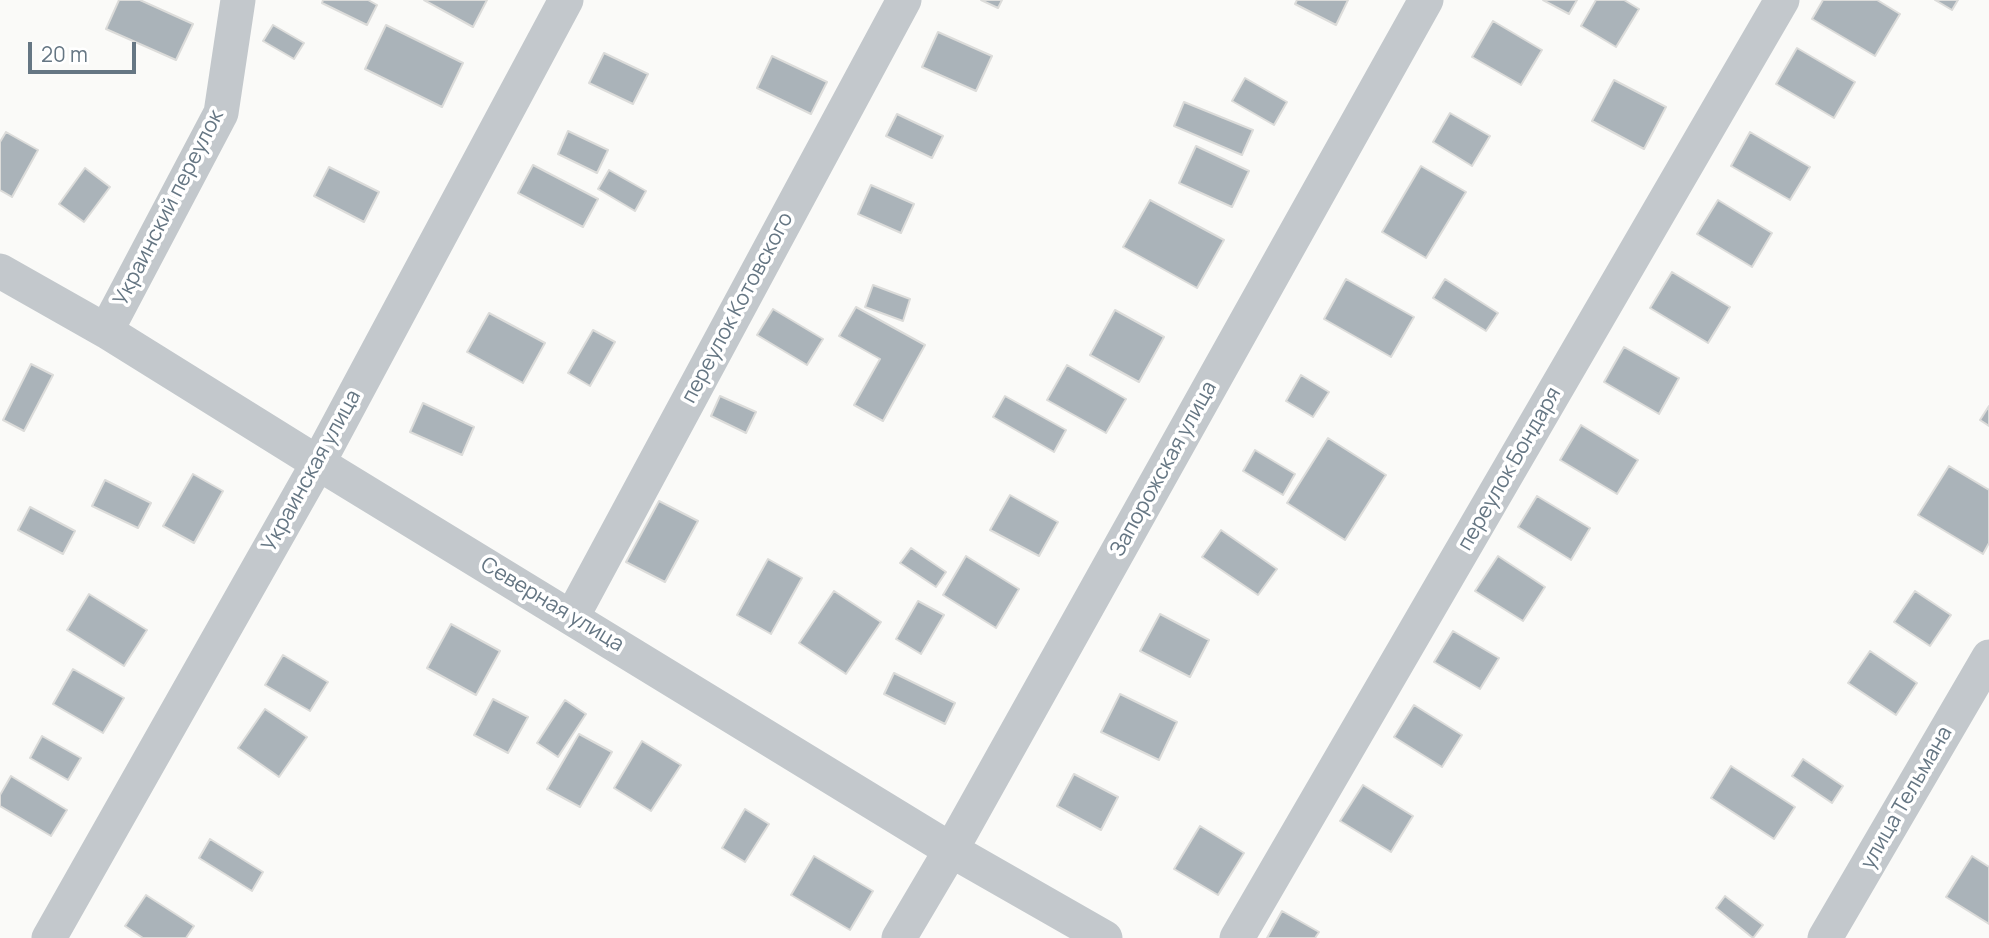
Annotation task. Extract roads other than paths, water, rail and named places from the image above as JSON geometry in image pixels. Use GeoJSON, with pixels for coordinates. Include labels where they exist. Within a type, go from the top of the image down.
{"type":"FeatureCollection","features":[{"type":"Feature","properties":{"kind":"street","name":"Украинский переулок"},"geometry":{"type":"LineString","coordinates":[[106,331],[221,113],[238,0]]}},
{"type":"Feature","properties":{"kind":"street","name":"Украинская улица"},"geometry":{"type":"LineString","coordinates":[[49,938],[318,463],[566,0]]}},
{"type":"Feature","properties":{"kind":"street","name":"переулок Котовского"},"geometry":{"type":"LineString","coordinates":[[572,617],[904,0]]}},
{"type":"Feature","properties":{"kind":"street","name":"Запорожская улица"},"geometry":{"type":"LineString","coordinates":[[899,938],[951,850],[1426,0]]}},
{"type":"Feature","properties":{"kind":"street","name":"переулок Бондаря"},"geometry":{"type":"LineString","coordinates":[[1237,938],[1782,0]]}},
{"type":"Feature","properties":{"kind":"street","name":"Северная улица"},"geometry":{"type":"LineString","coordinates":[[0,271],[106,331],[951,850],[1105,938]]}},
{"type":"Feature","properties":{"kind":"street","name":"улица Тельмана"},"geometry":{"type":"LineString","coordinates":[[1825,938],[1989,657]]}}]}
